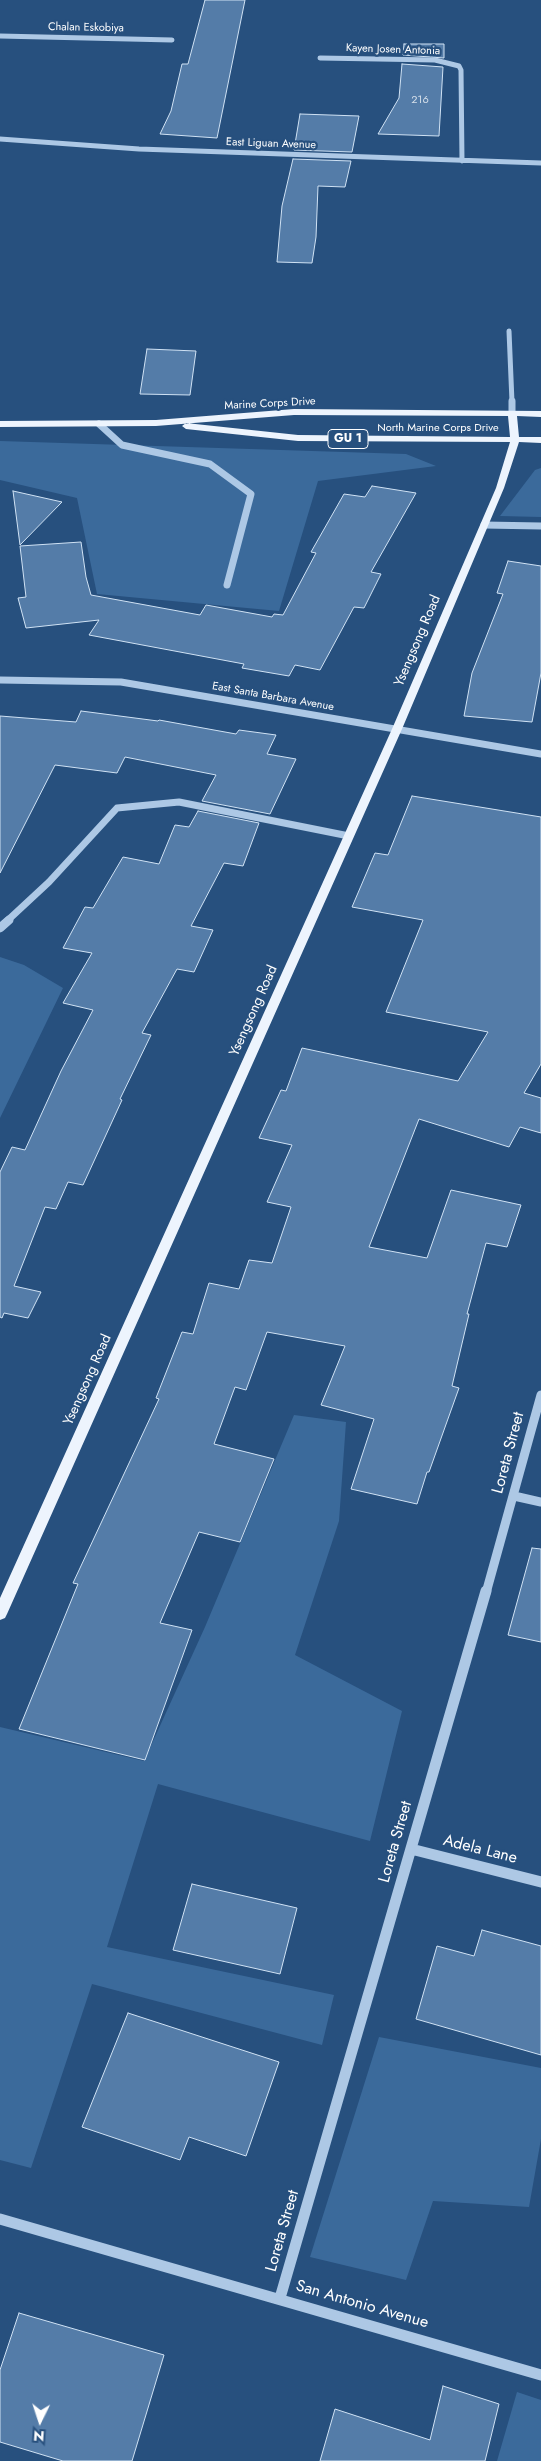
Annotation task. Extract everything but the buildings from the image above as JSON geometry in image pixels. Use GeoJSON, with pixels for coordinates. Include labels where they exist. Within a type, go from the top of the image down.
{"type":"FeatureCollection","features":[{"type":"Feature","properties":{"kind":"main road","name":"Marine Corps Drive"},"geometry":{"type":"LineString","coordinates":[[0,424],[156,423],[294,412],[541,414]]}},
{"type":"Feature","properties":{"kind":"main road","name":"Ysengsong Road"},"geometry":{"type":"LineString","coordinates":[[0,1614],[349,836],[500,488],[515,440],[512,414]]}},
{"type":"Feature","properties":{"kind":"main road","name":"North Marine Corps Drive"},"geometry":{"type":"LineString","coordinates":[[156,423],[298,438],[541,440]]}},
{"type":"Feature","properties":{"kind":"street","name":"Chalan Eskobiya"},"geometry":{"type":"LineString","coordinates":[[0,36],[172,40]]}},
{"type":"Feature","properties":{"kind":"street","name":"Kayen Josen Antonia"},"geometry":{"type":"LineString","coordinates":[[320,58],[435,60],[458,66],[461,70],[462,161]]}},
{"type":"Feature","properties":{"kind":"street","name":"East Liguan Avenue"},"geometry":{"type":"LineString","coordinates":[[0,139],[139,149],[541,163]]}},
{"type":"Feature","properties":{"kind":"street"},"geometry":{"type":"LineString","coordinates":[[510,331],[512,414]]}},
{"type":"Feature","properties":{"kind":"street"},"geometry":{"type":"LineString","coordinates":[[99,424],[122,445],[210,464],[251,494],[227,585]]}},
{"type":"Feature","properties":{"kind":"street"},"geometry":{"type":"LineString","coordinates":[[484,525],[541,526]]}},
{"type":"Feature","properties":{"kind":"street","name":"East Santa Barbara Avenue"},"geometry":{"type":"LineString","coordinates":[[0,680],[121,682],[541,754]]}},
{"type":"Feature","properties":{"kind":"street"},"geometry":{"type":"LineString","coordinates":[[0,928],[49,882],[117,808],[179,802],[349,836]]}},
{"type":"Feature","properties":{"kind":"street","name":"Loreta Street"},"geometry":{"type":"LineString","coordinates":[[280,2298],[514,1496],[541,1395]]}},
{"type":"Feature","properties":{"kind":"street"},"geometry":{"type":"LineString","coordinates":[[514,1496],[541,1502]]}},
{"type":"Feature","properties":{"kind":"street","name":"Adela Lane"},"geometry":{"type":"LineString","coordinates":[[411,1849],[541,1882]]}},
{"type":"Feature","properties":{"kind":"street","name":"San Antonio Avenue"},"geometry":{"type":"LineString","coordinates":[[0,2218],[541,2375]]}},
{"type":"Feature","properties":{"kind":"shaded area"},"geometry":{"type":"Polygon","coordinates":[[[0,441],[406,454],[436,466],[318,481],[279,611],[97,594],[77,498],[0,480],[0,441]]]}},
{"type":"Feature","properties":{"kind":"shaded area"},"geometry":{"type":"Polygon","coordinates":[[[541,468],[541,517],[500,516],[535,470],[541,468]]]}},
{"type":"Feature","properties":{"kind":"shaded area"},"geometry":{"type":"Polygon","coordinates":[[[0,957],[24,965],[63,988],[0,1118],[0,957]]]}},
{"type":"Feature","properties":{"kind":"shaded area"},"geometry":{"type":"Polygon","coordinates":[[[294,1415],[346,1422],[339,1521],[295,1655],[402,1711],[370,1841],[158,1784],[107,1947],[334,1995],[322,2045],[92,1984],[31,2168],[0,2160],[0,1727],[144,1761],[205,1627],[294,1415]]]}},
{"type":"Feature","properties":{"kind":"shaded area"},"geometry":{"type":"Polygon","coordinates":[[[379,2037],[541,2068],[541,2139],[529,2207],[433,2201],[406,2280],[310,2257],[379,2037]]]}},
{"type":"Feature","properties":{"kind":"shaded area"},"geometry":{"type":"Polygon","coordinates":[[[517,2392],[541,2400],[541,2461],[497,2461],[517,2392]]]}}]}
